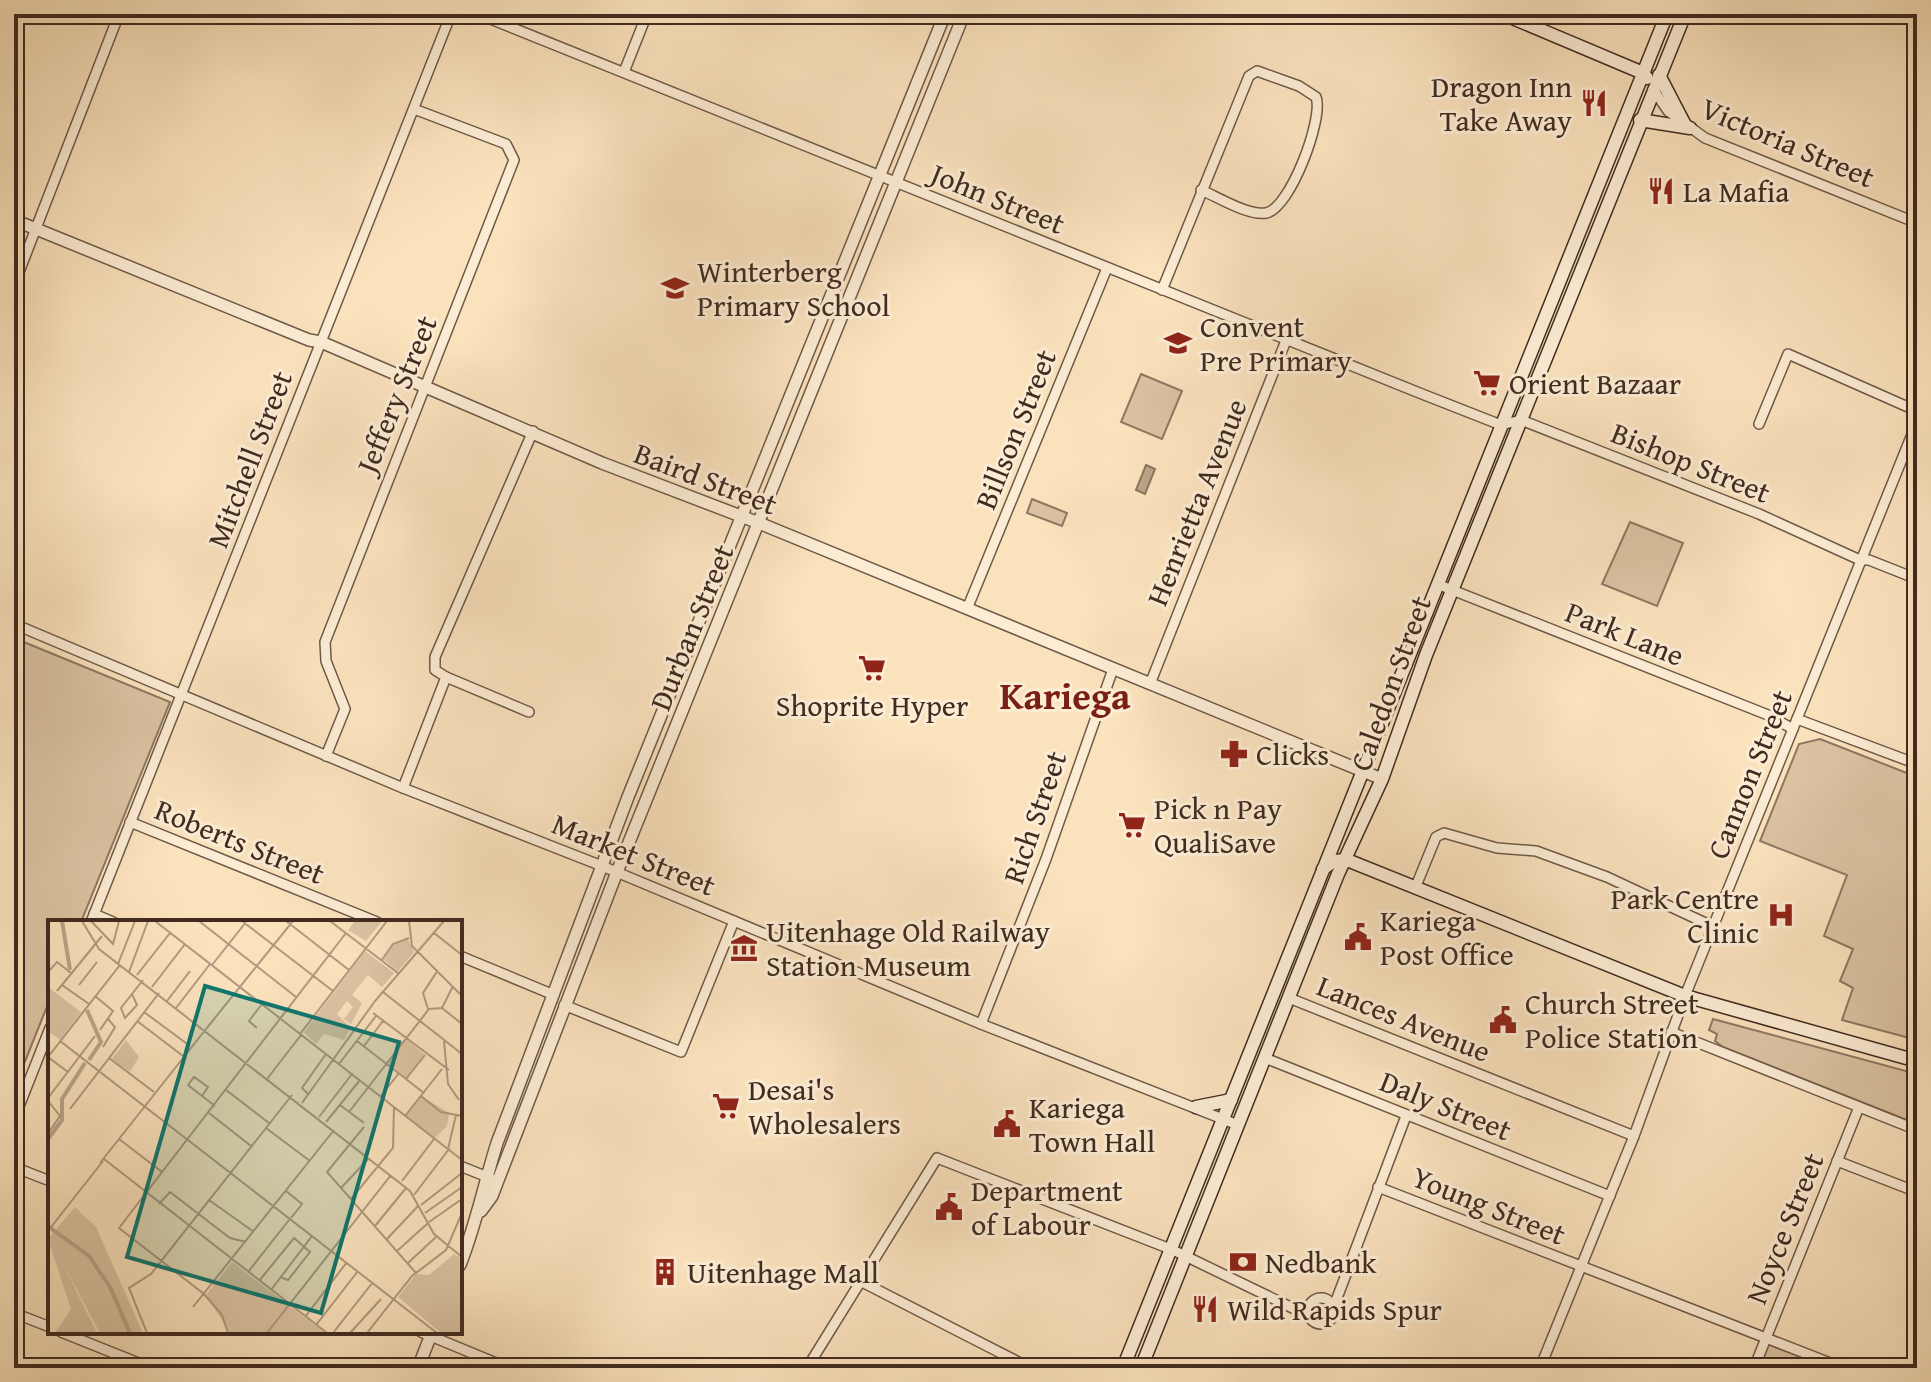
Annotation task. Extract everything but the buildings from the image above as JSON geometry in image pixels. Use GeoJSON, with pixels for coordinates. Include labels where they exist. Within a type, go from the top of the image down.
{"type":"FeatureCollection","features":[{"type":"Feature","properties":{"kind":"main road","name":"Caledon Street"},"geometry":{"type":"LineString","coordinates":[[1141,1368],[1224,1118],[1667,14]]}},
{"type":"Feature","properties":{"kind":"main road","name":"Caledon Street"},"geometry":{"type":"LineString","coordinates":[[1123,1368],[1238,1125],[1382,779],[1452,590],[1685,14]]}},
{"type":"Feature","properties":{"kind":"main road"},"geometry":{"type":"LineString","coordinates":[[1510,15],[1643,73],[1653,88]]}},
{"type":"Feature","properties":{"kind":"main road"},"geometry":{"type":"LineString","coordinates":[[1659,75],[1687,126]]}},
{"type":"Feature","properties":{"kind":"main road"},"geometry":{"type":"LineString","coordinates":[[1640,120],[1687,126]]}},
{"type":"Feature","properties":{"kind":"main road"},"geometry":{"type":"LineString","coordinates":[[1336,837],[1347,860]]}},
{"type":"Feature","properties":{"kind":"main road"},"geometry":{"type":"LineString","coordinates":[[1323,869],[1334,861],[1347,860],[1685,996],[1917,1061]]}},
{"type":"Feature","properties":{"kind":"main road"},"geometry":{"type":"LineString","coordinates":[[1196,1107],[1231,1100]]}},
{"type":"Feature","properties":{"kind":"street"},"geometry":{"type":"LineString","coordinates":[[14,285],[119,14]]}},
{"type":"Feature","properties":{"kind":"street","name":"Mitchell Street"},"geometry":{"type":"LineString","coordinates":[[92,918],[184,694],[451,14]]}},
{"type":"Feature","properties":{"kind":"street","name":"John Street"},"geometry":{"type":"LineString","coordinates":[[478,14],[1501,425]]}},
{"type":"Feature","properties":{"kind":"street"},"geometry":{"type":"LineString","coordinates":[[624,72],[647,14]]}},
{"type":"Feature","properties":{"kind":"street","name":"Durban Street"},"geometry":{"type":"LineString","coordinates":[[462,1260],[602,866],[945,14]]}},
{"type":"Feature","properties":{"kind":"street","name":"Durban Street"},"geometry":{"type":"LineString","coordinates":[[492,1179],[964,14]]}},
{"type":"Feature","properties":{"kind":"street"},"geometry":{"type":"LineString","coordinates":[[1162,290],[1201,190],[1251,74],[1256,71],[1290,82],[1316,97],[1318,121],[1286,197],[1277,209],[1259,213],[1201,190]]}},
{"type":"Feature","properties":{"kind":"street","name":"Victoria Street"},"geometry":{"type":"LineString","coordinates":[[1653,88],[1663,105],[1705,138],[1917,223]]}},
{"type":"Feature","properties":{"kind":"street","name":"Jeffery Street"},"geometry":{"type":"LineString","coordinates":[[326,756],[345,709],[326,661],[325,642],[514,158],[506,144],[414,109]]}},
{"type":"Feature","properties":{"kind":"street","name":"Baird Street"},"geometry":{"type":"LineString","coordinates":[[14,220],[309,340],[321,342],[602,463],[759,523],[1382,779]]}},
{"type":"Feature","properties":{"kind":"street","name":"Billson Street"},"geometry":{"type":"LineString","coordinates":[[967,609],[1107,268]]}},
{"type":"Feature","properties":{"kind":"street","name":"Henrietta Avenue"},"geometry":{"type":"LineString","coordinates":[[1150,684],[1287,338]]}},
{"type":"Feature","properties":{"kind":"street"},"geometry":{"type":"LineString","coordinates":[[1759,424],[1788,354],[1917,411]]}},
{"type":"Feature","properties":{"kind":"street"},"geometry":{"type":"LineString","coordinates":[[1501,425],[1521,420]]}},
{"type":"Feature","properties":{"kind":"street","name":"Bishop Street"},"geometry":{"type":"LineString","coordinates":[[1521,420],[1771,520],[1860,560],[1869,560],[1917,579]]}},
{"type":"Feature","properties":{"kind":"street","name":"Cannon Street"},"geometry":{"type":"LineString","coordinates":[[1540,1368],[1634,1136],[1685,996],[1917,422]]}},
{"type":"Feature","properties":{"kind":"street"},"geometry":{"type":"LineString","coordinates":[[529,712],[436,672],[433,662],[533,431]]}},
{"type":"Feature","properties":{"kind":"street","name":"Park Lane"},"geometry":{"type":"LineString","coordinates":[[1437,584],[1768,715],[1917,764]]}},
{"type":"Feature","properties":{"kind":"street","name":"Market Street"},"geometry":{"type":"LineString","coordinates":[[14,624],[403,788],[617,872],[981,1024],[1238,1125]]}},
{"type":"Feature","properties":{"kind":"street","name":"Rich Street"},"geometry":{"type":"LineString","coordinates":[[981,1024],[1046,859],[1113,669]]}},
{"type":"Feature","properties":{"kind":"street"},"geometry":{"type":"LineString","coordinates":[[403,788],[446,677]]}},
{"type":"Feature","properties":{"kind":"street","name":"Roberts Street"},"geometry":{"type":"LineString","coordinates":[[130,822],[372,920]]}},
{"type":"Feature","properties":{"kind":"street"},"geometry":{"type":"LineString","coordinates":[[1416,886],[1436,837],[1444,833],[1497,848],[1536,851],[1607,877],[1714,927]]}},
{"type":"Feature","properties":{"kind":"street"},"geometry":{"type":"LineString","coordinates":[[564,1005],[681,1052],[734,921]]}},
{"type":"Feature","properties":{"kind":"street"},"geometry":{"type":"LineString","coordinates":[[462,957],[554,995]]}},
{"type":"Feature","properties":{"kind":"street","name":"Lances Avenue"},"geometry":{"type":"LineString","coordinates":[[1289,998],[1634,1136]]}},
{"type":"Feature","properties":{"kind":"street"},"geometry":{"type":"LineString","coordinates":[[1671,1032],[1917,1130]]}},
{"type":"Feature","properties":{"kind":"street"},"geometry":{"type":"LineString","coordinates":[[14,1119],[48,1033]]}},
{"type":"Feature","properties":{"kind":"street","name":"Daly Street"},"geometry":{"type":"LineString","coordinates":[[1265,1058],[1610,1196]]}},
{"type":"Feature","properties":{"kind":"street","name":"Noyce Street"},"geometry":{"type":"LineString","coordinates":[[1754,1368],[1859,1107]]}},
{"type":"Feature","properties":{"kind":"street"},"geometry":{"type":"LineString","coordinates":[[807,1368],[937,1158],[1178,1254],[1309,1316],[1318,1324],[1326,1323],[1333,1317],[1340,1282],[1406,1116]]}},
{"type":"Feature","properties":{"kind":"street"},"geometry":{"type":"LineString","coordinates":[[1837,1161],[1917,1192]]}},
{"type":"Feature","properties":{"kind":"street"},"geometry":{"type":"LineString","coordinates":[[14,1167],[48,1180]]}},
{"type":"Feature","properties":{"kind":"street"},"geometry":{"type":"LineString","coordinates":[[462,1167],[492,1179]]}},
{"type":"Feature","properties":{"kind":"street","name":"Young Street"},"geometry":{"type":"LineString","coordinates":[[1378,1187],[1843,1368]]}},
{"type":"Feature","properties":{"kind":"street"},"geometry":{"type":"LineString","coordinates":[[860,1281],[1030,1368]]}},
{"type":"Feature","properties":{"kind":"street"},"geometry":{"type":"LineString","coordinates":[[1284,1304],[1312,1301],[1340,1282]]}},
{"type":"Feature","properties":{"kind":"street"},"geometry":{"type":"LineString","coordinates":[[1322,1297],[1334,1306]]}},
{"type":"Feature","properties":{"kind":"street"},"geometry":{"type":"LineString","coordinates":[[1309,1316],[1312,1301]]}},
{"type":"Feature","properties":{"kind":"street"},"geometry":{"type":"LineString","coordinates":[[14,1313],[48,1326]]}},
{"type":"Feature","properties":{"kind":"street"},"geometry":{"type":"LineString","coordinates":[[66,1334],[151,1368]]}},
{"type":"Feature","properties":{"kind":"street"},"geometry":{"type":"LineString","coordinates":[[418,1368],[428,1334]]}},
{"type":"Feature","properties":{"kind":"street"},"geometry":{"type":"LineString","coordinates":[[430,1334],[508,1368]]}},
{"type":"Feature","properties":{"kind":"shaded area"},"geometry":{"type":"Polygon","coordinates":[[[1141,374],[1182,391],[1162,439],[1121,422],[1141,374]]]}},
{"type":"Feature","properties":{"kind":"shaded area"},"geometry":{"type":"Polygon","coordinates":[[[1146,465],[1155,469],[1145,494],[1136,490],[1146,465]]]}},
{"type":"Feature","properties":{"kind":"shaded area"},"geometry":{"type":"Polygon","coordinates":[[[1032,499],[1067,513],[1062,526],[1027,513],[1032,499]]]}},
{"type":"Feature","properties":{"kind":"shaded area"},"geometry":{"type":"Polygon","coordinates":[[[1630,522],[1683,543],[1657,606],[1602,584],[1630,522]]]}},
{"type":"Feature","properties":{"kind":"shaded area"},"geometry":{"type":"Polygon","coordinates":[[[14,638],[170,702],[82,920],[48,920],[48,1004],[14,1089],[14,638]]]}},
{"type":"Feature","properties":{"kind":"shaded area"},"geometry":{"type":"Polygon","coordinates":[[[1820,739],[1917,777],[1917,1040],[1842,1020],[1853,988],[1840,981],[1853,949],[1824,936],[1847,875],[1760,841],[1799,744],[1820,739]]]}},
{"type":"Feature","properties":{"kind":"shaded area"},"geometry":{"type":"Polygon","coordinates":[[[1713,1019],[1917,1074],[1917,1124],[1723,1047],[1715,1041],[1717,1034],[1709,1030],[1713,1019]]]}},
{"type":"Feature","properties":{"kind":"shaded area"},"geometry":{"type":"Polygon","coordinates":[[[1766,1337],[1843,1368],[1754,1368],[1766,1337]]]}},
{"type":"Feature","properties":{"kind":"place","name":"Dragon Inn Take Away"},"geometry":{"type":"Point","coordinates":[1594,103]}},
{"type":"Feature","properties":{"kind":"place","name":"La Mafia"},"geometry":{"type":"Point","coordinates":[1661,191]}},
{"type":"Feature","properties":{"kind":"place","name":"Winterberg Primary School"},"geometry":{"type":"Point","coordinates":[675,288]}},
{"type":"Feature","properties":{"kind":"place","name":"Convent Pre Primary"},"geometry":{"type":"Point","coordinates":[1178,343]}},
{"type":"Feature","properties":{"kind":"place","name":"Orient Bazaar"},"geometry":{"type":"Point","coordinates":[1487,383]}},
{"type":"Feature","properties":{"kind":"place","name":"Shoprite Hyper"},"geometry":{"type":"Point","coordinates":[872,668]}},
{"type":"Feature","properties":{"kind":"place","name":"Clicks"},"geometry":{"type":"Point","coordinates":[1234,754]}},
{"type":"Feature","properties":{"kind":"place","name":"Pick n Pay QualiSave"},"geometry":{"type":"Point","coordinates":[1132,825]}},
{"type":"Feature","properties":{"kind":"place","name":"Park Centre Clinic"},"geometry":{"type":"Point","coordinates":[1781,915]}},
{"type":"Feature","properties":{"kind":"place","name":"Kariega Post Office"},"geometry":{"type":"Point","coordinates":[1358,937]}},
{"type":"Feature","properties":{"kind":"place","name":"Uitenhage Old Railway Station Museum"},"geometry":{"type":"Point","coordinates":[744,948]}},
{"type":"Feature","properties":{"kind":"place","name":"Church Street Police Station"},"geometry":{"type":"Point","coordinates":[1503,1020]}},
{"type":"Feature","properties":{"kind":"place","name":"Desai's Wholesalers"},"geometry":{"type":"Point","coordinates":[726,1106]}},
{"type":"Feature","properties":{"kind":"place","name":"Kariega Town Hall"},"geometry":{"type":"Point","coordinates":[1007,1124]}},
{"type":"Feature","properties":{"kind":"place","name":"Department of Labour"},"geometry":{"type":"Point","coordinates":[949,1207]}},
{"type":"Feature","properties":{"kind":"place","name":"Nedbank"},"geometry":{"type":"Point","coordinates":[1243,1262]}},
{"type":"Feature","properties":{"kind":"place","name":"Uitenhage Mall"},"geometry":{"type":"Point","coordinates":[665,1272]}},
{"type":"Feature","properties":{"kind":"place","name":"Wild Rapids Spur"},"geometry":{"type":"Point","coordinates":[1205,1309]}},
{"type":"Feature","properties":{"kind":"district","name":"Kariega"},"geometry":{"type":"Point","coordinates":[1065,695]}}]}
